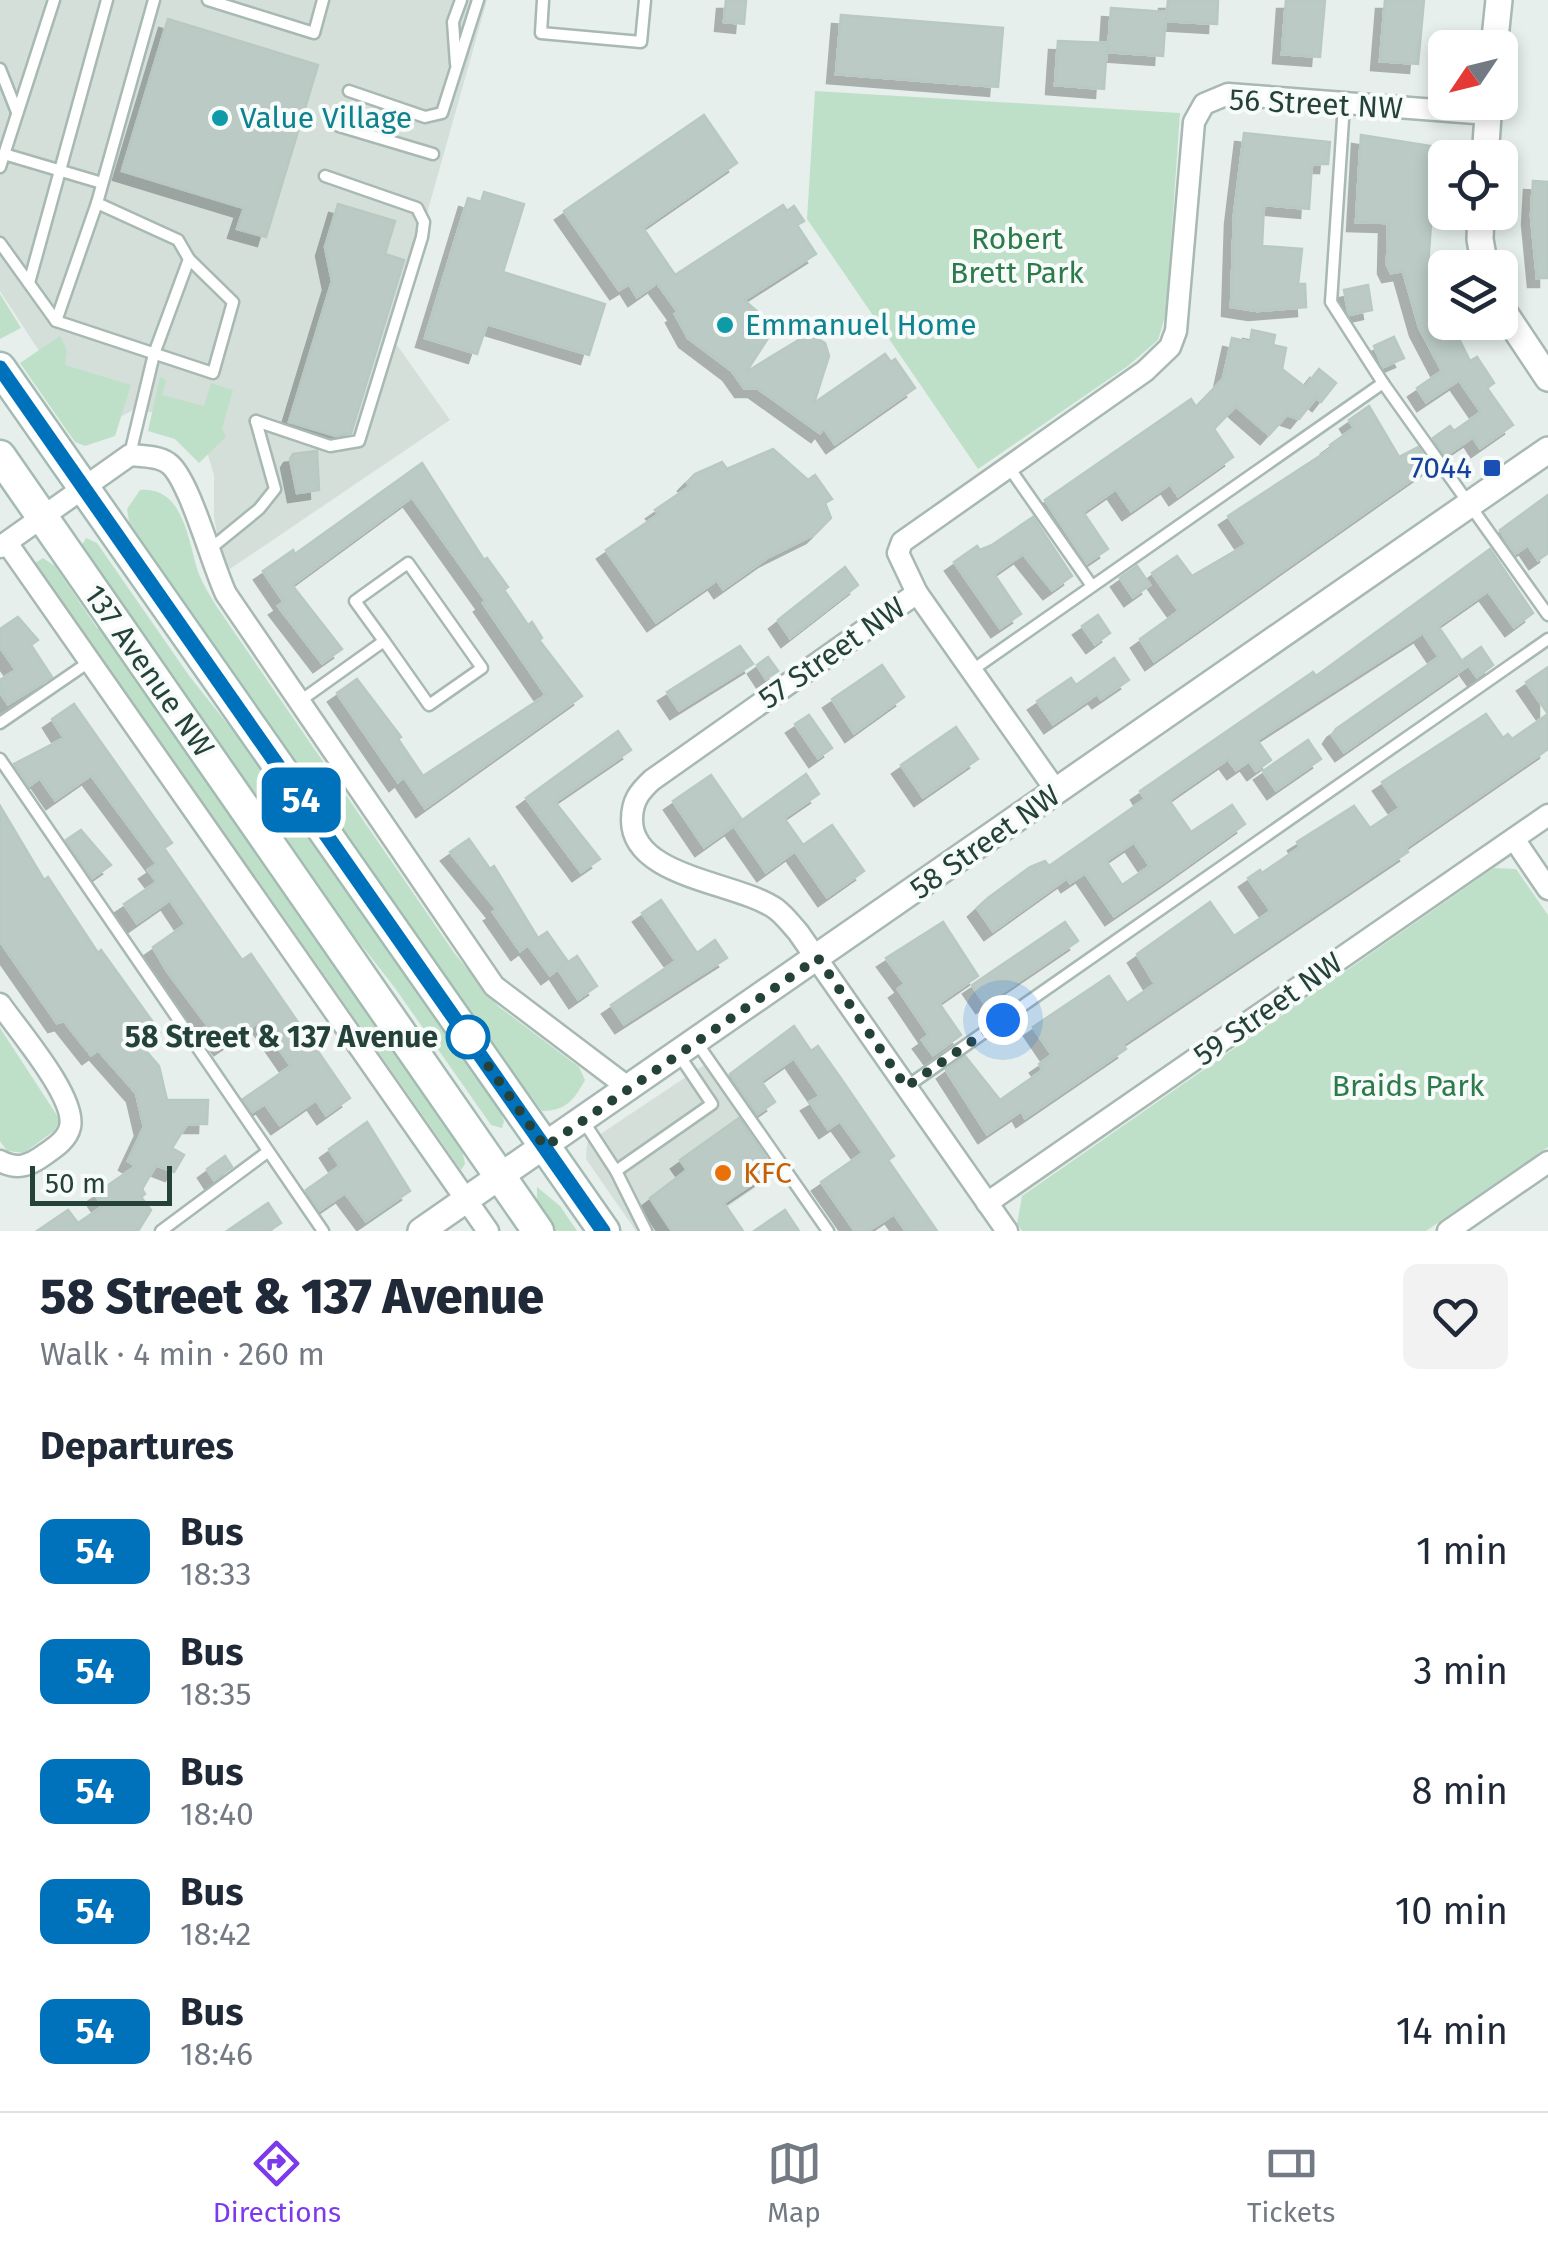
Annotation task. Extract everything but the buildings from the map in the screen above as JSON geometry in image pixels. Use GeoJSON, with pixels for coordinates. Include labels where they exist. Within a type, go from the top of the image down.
{"type":"FeatureCollection","features":[{"type":"Feature","properties":{"kind":"main road","name":"137 Avenue NW"},"geometry":{"type":"LineString","coordinates":[[6,379],[604,1231]]}},
{"type":"Feature","properties":{"kind":"main road","name":"137 Avenue NW"},"geometry":{"type":"LineString","coordinates":[[0,456],[538,1231]]}},
{"type":"Feature","properties":{"kind":"street"},"geometry":{"type":"LineString","coordinates":[[1496,30],[1499,0]]}},
{"type":"Feature","properties":{"kind":"street","name":"56 Street NW"},"geometry":{"type":"LineString","coordinates":[[1170,347],[1178,312],[1194,122],[1204,104],[1228,94],[1428,106]]}},
{"type":"Feature","properties":{"kind":"street"},"geometry":{"type":"LineString","coordinates":[[1518,333],[1548,378]]}},
{"type":"Feature","properties":{"kind":"street","name":"57 Street NW"},"geometry":{"type":"LineString","coordinates":[[818,958],[776,908],[654,860],[637,845],[632,804],[652,780],[916,593],[898,553],[902,542],[1145,371],[1170,347]]}},
{"type":"Feature","properties":{"kind":"street","name":"58 Street NW"},"geometry":{"type":"LineString","coordinates":[[421,1231],[1548,450]]}},
{"type":"Feature","properties":{"kind":"street"},"geometry":{"type":"LineString","coordinates":[[4,545],[130,455],[167,461],[182,478],[206,552],[226,594],[494,986],[630,1089]]}},
{"type":"Feature","properties":{"kind":"street","name":"137 Avenue NW"},"geometry":{"type":"LineString","coordinates":[[4,545],[488,1231]]}},
{"type":"Feature","properties":{"kind":"street"},"geometry":{"type":"LineString","coordinates":[[916,593],[1057,792]]}},
{"type":"Feature","properties":{"kind":"street","name":"59 Street NW"},"geometry":{"type":"LineString","coordinates":[[988,1202],[1548,815]]}},
{"type":"Feature","properties":{"kind":"street"},"geometry":{"type":"LineString","coordinates":[[1514,839],[1548,889]]}},
{"type":"Feature","properties":{"kind":"street"},"geometry":{"type":"LineString","coordinates":[[818,958],[1007,1231]]}},
{"type":"Feature","properties":{"kind":"street"},"geometry":{"type":"LineString","coordinates":[[0,1004],[63,1094],[71,1114],[67,1135],[33,1162],[18,1167],[0,1161]]}},
{"type":"Feature","properties":{"kind":"street"},"geometry":{"type":"LineString","coordinates":[[1448,1231],[1548,1162]]}},
{"type":"Feature","properties":{"kind":"lane"},"geometry":{"type":"LineString","coordinates":[[0,166],[54,0]]}},
{"type":"Feature","properties":{"kind":"lane"},"geometry":{"type":"LineString","coordinates":[[29,283],[106,0]]}},
{"type":"Feature","properties":{"kind":"lane"},"geometry":{"type":"LineString","coordinates":[[56,322],[96,204],[154,0]]}},
{"type":"Feature","properties":{"kind":"lane"},"geometry":{"type":"LineString","coordinates":[[208,0],[314,33],[322,0]]}},
{"type":"Feature","properties":{"kind":"lane"},"geometry":{"type":"LineString","coordinates":[[457,70],[453,22],[460,0]]}},
{"type":"Feature","properties":{"kind":"lane"},"geometry":{"type":"LineString","coordinates":[[348,91],[434,116],[448,105],[478,0]]}},
{"type":"Feature","properties":{"kind":"lane"},"geometry":{"type":"LineString","coordinates":[[543,0],[542,34],[641,42],[645,0]]}},
{"type":"Feature","properties":{"kind":"lane"},"geometry":{"type":"LineString","coordinates":[[0,69],[18,113]]}},
{"type":"Feature","properties":{"kind":"lane"},"geometry":{"type":"LineString","coordinates":[[1344,104],[1332,302],[1383,383],[1548,615]]}},
{"type":"Feature","properties":{"kind":"lane"},"geometry":{"type":"LineString","coordinates":[[339,126],[433,154]]}},
{"type":"Feature","properties":{"kind":"lane"},"geometry":{"type":"LineString","coordinates":[[4,154],[102,183]]}},
{"type":"Feature","properties":{"kind":"lane"},"geometry":{"type":"LineString","coordinates":[[206,552],[259,509],[275,489],[256,422],[330,446],[359,441],[424,222],[417,208],[325,176]]}},
{"type":"Feature","properties":{"kind":"lane"},"geometry":{"type":"LineString","coordinates":[[0,243],[56,322],[213,373],[233,302],[189,259],[178,240],[96,204]]}},
{"type":"Feature","properties":{"kind":"lane"},"geometry":{"type":"LineString","coordinates":[[130,455],[154,354],[189,259]]}},
{"type":"Feature","properties":{"kind":"lane"},"geometry":{"type":"LineString","coordinates":[[971,671],[1383,383]]}},
{"type":"Feature","properties":{"kind":"lane"},"geometry":{"type":"LineString","coordinates":[[1008,466],[1092,586]]}},
{"type":"Feature","properties":{"kind":"lane"},"geometry":{"type":"LineString","coordinates":[[408,563],[482,668],[429,706],[384,641],[355,600],[408,563]]}},
{"type":"Feature","properties":{"kind":"lane"},"geometry":{"type":"LineString","coordinates":[[906,1087],[1548,639]]}},
{"type":"Feature","properties":{"kind":"lane"},"geometry":{"type":"LineString","coordinates":[[300,701],[384,641]]}},
{"type":"Feature","properties":{"kind":"lane"},"geometry":{"type":"LineString","coordinates":[[0,723],[89,662]]}},
{"type":"Feature","properties":{"kind":"lane"},"geometry":{"type":"LineString","coordinates":[[0,760],[322,1231]]}},
{"type":"Feature","properties":{"kind":"lane"},"geometry":{"type":"LineString","coordinates":[[616,1170],[712,1104],[688,1049]]}},
{"type":"Feature","properties":{"kind":"lane"},"geometry":{"type":"LineString","coordinates":[[688,1049],[828,1231]]}},
{"type":"Feature","properties":{"kind":"lane"},"geometry":{"type":"LineString","coordinates":[[583,1121],[616,1170],[646,1231]]}},
{"type":"Feature","properties":{"kind":"lane"},"geometry":{"type":"LineString","coordinates":[[160,1231],[266,1152]]}},
{"type":"Feature","properties":{"kind":"shaded area"},"geometry":{"type":"Polygon","coordinates":[[[0,0],[487,0],[392,338],[450,420],[224,573],[214,517],[214,475],[204,442],[165,414],[133,410],[92,432],[0,291],[0,0]]]}},
{"type":"Feature","properties":{"kind":"shaded area"},"geometry":{"type":"Polygon","coordinates":[[[707,1063],[782,1169],[693,1231],[636,1231],[586,1159],[587,1143],[707,1063]]]}},
{"type":"Feature","properties":{"kind":"green space","name":"Robert Brett Park"},"geometry":{"type":"Polygon","coordinates":[[[815,91],[1180,113],[1166,313],[1158,340],[1128,366],[978,469],[807,219],[815,91]]]}},
{"type":"Feature","properties":{"kind":"green space"},"geometry":{"type":"Polygon","coordinates":[[[0,294],[21,328],[0,339],[0,294]]]}},
{"type":"Feature","properties":{"kind":"green space"},"geometry":{"type":"Polygon","coordinates":[[[60,336],[67,350],[65,365],[131,385],[115,436],[85,446],[75,442],[20,363],[60,336]]]}},
{"type":"Feature","properties":{"kind":"green space"},"geometry":{"type":"Polygon","coordinates":[[[160,377],[166,380],[162,395],[204,406],[211,383],[233,390],[222,429],[226,437],[199,463],[175,439],[148,431],[160,377]]]}},
{"type":"Feature","properties":{"kind":"green space"},"geometry":{"type":"Polygon","coordinates":[[[140,490],[155,491],[175,506],[187,531],[198,572],[214,603],[455,954],[498,1006],[579,1067],[585,1080],[568,1103],[542,1111],[481,1027],[477,1029],[130,528],[127,509],[140,490]]]}},
{"type":"Feature","properties":{"kind":"green space"},"geometry":{"type":"Polygon","coordinates":[[[86,538],[97,543],[190,677],[274,782],[495,1099],[504,1121],[502,1128],[491,1125],[395,988],[297,863],[103,584],[82,545],[86,538]]]}},
{"type":"Feature","properties":{"kind":"green space"},"geometry":{"type":"Polygon","coordinates":[[[43,558],[55,566],[97,628],[102,626],[461,1145],[465,1164],[461,1170],[35,563],[43,558]]]}},
{"type":"Feature","properties":{"kind":"green space","name":"Braids Park"},"geometry":{"type":"Polygon","coordinates":[[[1494,868],[1516,869],[1548,915],[1548,1147],[1426,1231],[1022,1231],[1017,1224],[1022,1196],[1494,868]]]}},
{"type":"Feature","properties":{"kind":"green space"},"geometry":{"type":"Polygon","coordinates":[[[0,1028],[60,1120],[54,1131],[24,1153],[7,1151],[0,1141],[0,1028]]]}},
{"type":"Feature","properties":{"kind":"green space"},"geometry":{"type":"Polygon","coordinates":[[[537,1187],[560,1206],[577,1231],[555,1231],[537,1201],[537,1187]]]}},
{"type":"Feature","properties":{"kind":"bus line","name":"54"},"geometry":{"type":"LineString","coordinates":[[0,368],[603,1231]]}},
{"type":"Feature","properties":{"kind":"place","name":"Value Village"},"geometry":{"type":"Point","coordinates":[220,118]}},
{"type":"Feature","properties":{"kind":"place","name":"Emmanuel Home"},"geometry":{"type":"Point","coordinates":[725,325]}},
{"type":"Feature","properties":{"kind":"place","name":"7044"},"geometry":{"type":"Point","coordinates":[1492,468]}},
{"type":"Feature","properties":{"kind":"place","name":"58 Street & 137 Avenue"},"geometry":{"type":"Point","coordinates":[468,1037]}},
{"type":"Feature","properties":{"kind":"place","name":"KFC"},"geometry":{"type":"Point","coordinates":[723,1173]}},
{"type":"Feature","properties":{"kind":"route"},"geometry":{"type":"LineString","coordinates":[[468,1037],[545,1147],[818,958],[906,1087],[1003,1020]]}}]}
